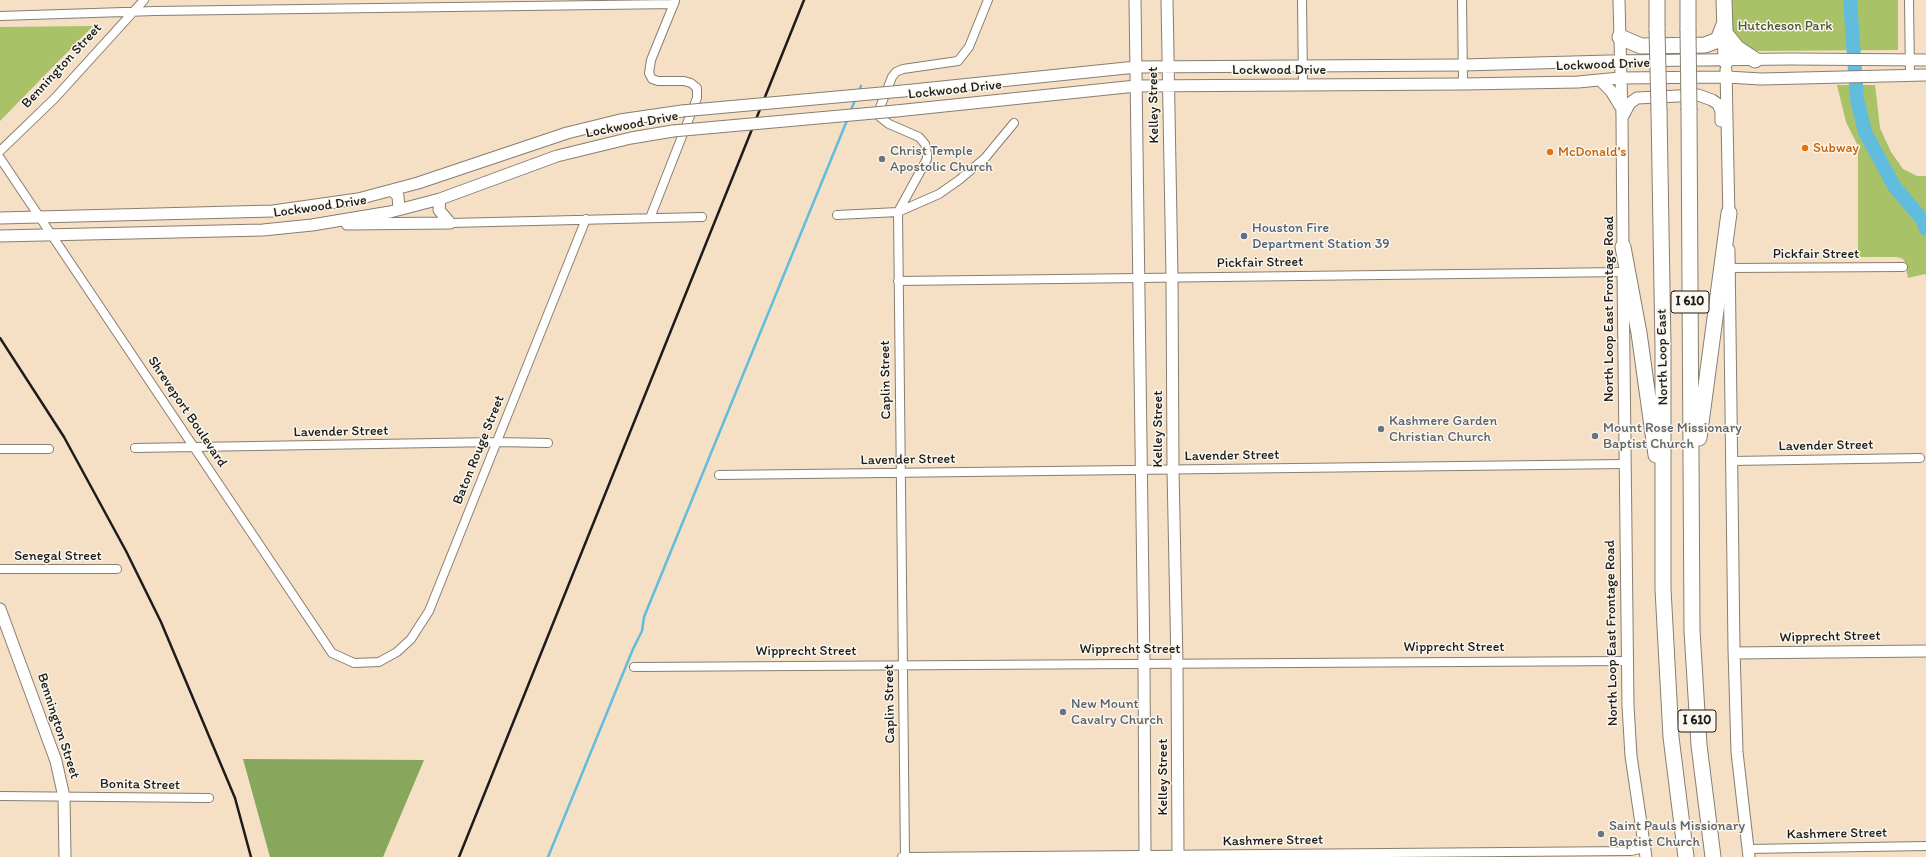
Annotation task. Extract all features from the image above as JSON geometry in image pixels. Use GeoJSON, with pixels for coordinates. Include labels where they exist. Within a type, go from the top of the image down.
{"type":"FeatureCollection","features":[{"type":"Feature","properties":{"kind":"highway","name":"North Loop East"},"geometry":{"type":"LineString","coordinates":[[1657,0],[1663,348],[1663,589],[1668,711],[1686,857]]}},
{"type":"Feature","properties":{"kind":"highway","name":"North Loop East"},"geometry":{"type":"LineString","coordinates":[[1688,0],[1692,494],[1691,553],[1694,678],[1703,779],[1713,857]]}},
{"type":"Feature","properties":{"kind":"highway"},"geometry":{"type":"LineString","coordinates":[[1724,0],[1726,61]]}},
{"type":"Feature","properties":{"kind":"highway"},"geometry":{"type":"LineString","coordinates":[[1620,37],[1641,46],[1706,45],[1718,40],[1724,28]]}},
{"type":"Feature","properties":{"kind":"highway"},"geometry":{"type":"LineString","coordinates":[[1724,28],[1737,48],[1755,60]]}},
{"type":"Feature","properties":{"kind":"highway"},"geometry":{"type":"LineString","coordinates":[[1692,494],[1729,213]]}},
{"type":"Feature","properties":{"kind":"highway"},"geometry":{"type":"LineString","coordinates":[[1623,247],[1637,326],[1654,445],[1663,482]]}},
{"type":"Feature","properties":{"kind":"main road","name":"Kelley Street"},"geometry":{"type":"LineString","coordinates":[[1135,0],[1142,470],[1145,856]]}},
{"type":"Feature","properties":{"kind":"main road","name":"Kelley Street"},"geometry":{"type":"LineString","coordinates":[[1167,0],[1177,664],[1178,856]]}},
{"type":"Feature","properties":{"kind":"main road","name":"North Loop East Frontage Road"},"geometry":{"type":"LineString","coordinates":[[1619,0],[1622,113],[1626,661],[1631,756],[1645,853]]}},
{"type":"Feature","properties":{"kind":"main road","name":"Lockwood Drive"},"geometry":{"type":"LineString","coordinates":[[0,218],[273,211],[358,199],[392,190],[567,133],[620,120],[682,111],[903,91],[1136,67],[1463,65],[1620,60],[1926,60]]}},
{"type":"Feature","properties":{"kind":"main road"},"geometry":{"type":"LineString","coordinates":[[1726,61],[1730,268],[1734,653],[1737,752],[1749,853]]}},
{"type":"Feature","properties":{"kind":"main road","name":"Lockwood Drive"},"geometry":{"type":"LineString","coordinates":[[0,236],[53,236],[263,230],[312,225],[399,209],[440,198],[557,156],[631,138],[673,131],[896,111],[1136,86],[1463,84],[1600,80],[1620,78],[1761,79],[1926,75]]}},
{"type":"Feature","properties":{"kind":"main road"},"geometry":{"type":"LineString","coordinates":[[1600,80],[1617,98],[1622,113]]}},
{"type":"Feature","properties":{"kind":"main road"},"geometry":{"type":"LineString","coordinates":[[1622,113],[1630,103],[1641,97],[1706,96],[1716,102],[1720,107],[1722,139],[1728,149]]}},
{"type":"Feature","properties":{"kind":"main road"},"geometry":{"type":"LineString","coordinates":[[392,190],[398,196],[399,209]]}},
{"type":"Feature","properties":{"kind":"main road"},"geometry":{"type":"LineString","coordinates":[[440,198],[439,210],[450,224]]}},
{"type":"Feature","properties":{"kind":"main road"},"geometry":{"type":"LineString","coordinates":[[185,214],[186,232]]}},
{"type":"Feature","properties":{"kind":"main road"},"geometry":{"type":"LineString","coordinates":[[312,225],[450,224]]}},
{"type":"Feature","properties":{"kind":"main road","name":"Bennington Street"},"geometry":{"type":"LineString","coordinates":[[0,609],[56,761],[64,797],[65,857]]}},
{"type":"Feature","properties":{"kind":"main road","name":"Wipprecht Street"},"geometry":{"type":"LineString","coordinates":[[1734,653],[1926,651]]}},
{"type":"Feature","properties":{"kind":"street","name":"Bennington Street"},"geometry":{"type":"LineString","coordinates":[[0,152],[55,98],[144,0]]}},
{"type":"Feature","properties":{"kind":"street","name":"Caplin Street"},"geometry":{"type":"LineString","coordinates":[[905,857],[898,212],[927,159],[927,154],[925,144],[919,136],[888,124],[879,115],[879,110],[892,77],[896,72],[903,69],[958,61],[969,47],[988,0]]}},
{"type":"Feature","properties":{"kind":"street"},"geometry":{"type":"LineString","coordinates":[[1302,0],[1304,85]]}},
{"type":"Feature","properties":{"kind":"street"},"geometry":{"type":"LineString","coordinates":[[1462,0],[1463,84]]}},
{"type":"Feature","properties":{"kind":"street"},"geometry":{"type":"LineString","coordinates":[[1909,0],[1910,76]]}},
{"type":"Feature","properties":{"kind":"street"},"geometry":{"type":"LineString","coordinates":[[0,16],[134,12],[674,2],[651,60],[649,73],[652,79],[658,81],[684,81],[691,83],[696,88],[697,98],[650,218]]}},
{"type":"Feature","properties":{"kind":"street"},"geometry":{"type":"LineString","coordinates":[[837,215],[898,212],[938,194],[960,180],[985,158],[1014,123]]}},
{"type":"Feature","properties":{"kind":"street","name":"Shreveport Boulevard"},"geometry":{"type":"LineString","coordinates":[[0,158],[42,218],[332,653],[354,663],[365,663]]}},
{"type":"Feature","properties":{"kind":"street"},"geometry":{"type":"LineString","coordinates":[[450,224],[586,219],[702,217]]}},
{"type":"Feature","properties":{"kind":"street","name":"Baton Rouge Street"},"geometry":{"type":"LineString","coordinates":[[365,663],[379,662],[398,652],[411,639],[429,611],[586,219]]}},
{"type":"Feature","properties":{"kind":"street","name":"Pickfair Street"},"geometry":{"type":"LineString","coordinates":[[1730,268],[1904,267]]}},
{"type":"Feature","properties":{"kind":"street","name":"Pickfair Street"},"geometry":{"type":"LineString","coordinates":[[898,281],[1623,272]]}},
{"type":"Feature","properties":{"kind":"street","name":"Lavender Street"},"geometry":{"type":"LineString","coordinates":[[135,448],[496,442],[548,444]]}},
{"type":"Feature","properties":{"kind":"street"},"geometry":{"type":"LineString","coordinates":[[0,449],[50,449]]}},
{"type":"Feature","properties":{"kind":"street","name":"Lavender Street"},"geometry":{"type":"LineString","coordinates":[[1732,460],[1920,458]]}},
{"type":"Feature","properties":{"kind":"street","name":"Lavender Street"},"geometry":{"type":"LineString","coordinates":[[719,475],[1625,464]]}},
{"type":"Feature","properties":{"kind":"street","name":"Senegal Street"},"geometry":{"type":"LineString","coordinates":[[0,569],[117,569]]}},
{"type":"Feature","properties":{"kind":"street","name":"Wipprecht Street"},"geometry":{"type":"LineString","coordinates":[[634,667],[1626,661]]}},
{"type":"Feature","properties":{"kind":"street","name":"Bonita Street"},"geometry":{"type":"LineString","coordinates":[[0,796],[209,798]]}},
{"type":"Feature","properties":{"kind":"street","name":"Kashmere Street"},"geometry":{"type":"LineString","coordinates":[[1749,853],[1926,846]]}},
{"type":"Feature","properties":{"kind":"street","name":"Kashmere Street"},"geometry":{"type":"LineString","coordinates":[[902,857],[1645,853]]}},
{"type":"Feature","properties":{"kind":"green space","name":"Hutcheson Park"},"geometry":{"type":"Polygon","coordinates":[[[1732,0],[1898,0],[1898,50],[1757,51],[1743,48],[1733,36],[1732,0]]]}},
{"type":"Feature","properties":{"kind":"green space"},"geometry":{"type":"Polygon","coordinates":[[[93,26],[0,121],[0,27],[93,26]]]}},
{"type":"Feature","properties":{"kind":"green space"},"geometry":{"type":"Polygon","coordinates":[[[1837,85],[1875,85],[1880,128],[1891,152],[1903,169],[1917,176],[1926,176],[1926,276],[1925,274],[1908,278],[1905,262],[1903,259],[1897,257],[1858,257],[1858,146],[1846,122],[1837,85]]]}},
{"type":"Feature","properties":{"kind":"green space"},"geometry":{"type":"Polygon","coordinates":[[[243,759],[424,760],[383,857],[270,857],[243,759]]]}},
{"type":"Feature","properties":{"kind":"waterway"},"geometry":{"type":"LineString","coordinates":[[1850,0],[1857,99],[1865,132],[1894,186],[1922,219],[1926,229]]}},
{"type":"Feature","properties":{"kind":"waterway"},"geometry":{"type":"LineString","coordinates":[[859,92],[861,86]]}},
{"type":"Feature","properties":{"kind":"waterway"},"geometry":{"type":"LineString","coordinates":[[850,112],[856,98]]}},
{"type":"Feature","properties":{"kind":"waterway"},"geometry":{"type":"LineString","coordinates":[[548,857],[633,649],[642,631],[644,617],[848,118]]}},
{"type":"Feature","properties":{"kind":"railway"},"geometry":{"type":"LineString","coordinates":[[459,857],[804,0]]}},
{"type":"Feature","properties":{"kind":"railway"},"geometry":{"type":"LineString","coordinates":[[0,338],[64,437],[126,551],[161,622],[235,798],[251,857]]}},
{"type":"Feature","properties":{"kind":"place","name":"Subway"},"geometry":{"type":"Point","coordinates":[1805,148]}},
{"type":"Feature","properties":{"kind":"place","name":"McDonald's"},"geometry":{"type":"Point","coordinates":[1550,152]}},
{"type":"Feature","properties":{"kind":"place","name":"Christ Temple Apostolic Church"},"geometry":{"type":"Point","coordinates":[882,159]}},
{"type":"Feature","properties":{"kind":"place","name":"Houston Fire Department Station 39"},"geometry":{"type":"Point","coordinates":[1244,236]}},
{"type":"Feature","properties":{"kind":"place","name":"Kashmere Garden Christian Church"},"geometry":{"type":"Point","coordinates":[1381,429]}},
{"type":"Feature","properties":{"kind":"place","name":"Mount Rose Missionary Baptist Church"},"geometry":{"type":"Point","coordinates":[1595,436]}},
{"type":"Feature","properties":{"kind":"place","name":"New Mount Cavalry Church"},"geometry":{"type":"Point","coordinates":[1063,712]}},
{"type":"Feature","properties":{"kind":"place","name":"Saint Pauls Missionary Baptist Church"},"geometry":{"type":"Point","coordinates":[1601,834]}}]}
